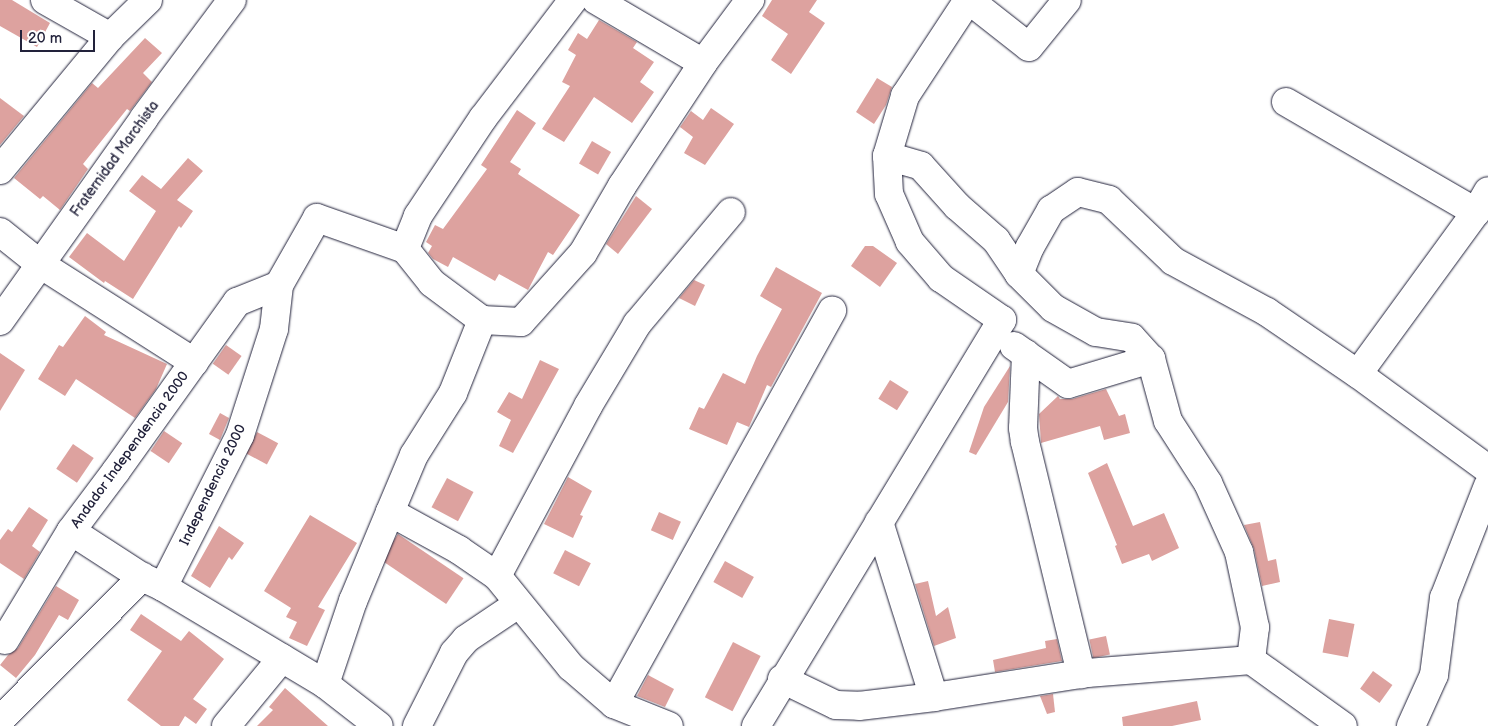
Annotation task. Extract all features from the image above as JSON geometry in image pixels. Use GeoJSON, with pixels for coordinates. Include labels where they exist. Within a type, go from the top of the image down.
{"type":"FeatureCollection","features":[{"type":"Feature","properties":{"kind":"street"},"geometry":{"type":"LineString","coordinates":[[44,0],[110,37]]}},
{"type":"Feature","properties":{"kind":"street"},"geometry":{"type":"LineString","coordinates":[[0,170],[110,37],[148,0]]}},
{"type":"Feature","properties":{"kind":"street","name":"Fraternidad Marchista"},"geometry":{"type":"LineString","coordinates":[[0,321],[144,118],[232,0]]}},
{"type":"Feature","properties":{"kind":"street"},"geometry":{"type":"LineString","coordinates":[[573,0],[472,134],[418,216],[405,248],[432,283],[482,320],[521,322],[583,253],[622,186],[703,63],[750,0]]}},
{"type":"Feature","properties":{"kind":"street"},"geometry":{"type":"LineString","coordinates":[[596,0],[703,63]]}},
{"type":"Feature","properties":{"kind":"street"},"geometry":{"type":"LineString","coordinates":[[756,726],[782,679],[1002,320],[941,278],[910,242],[889,194],[887,156],[906,96],[969,0],[1029,46],[1067,0]]}},
{"type":"Feature","properties":{"kind":"street"},"geometry":{"type":"LineString","coordinates":[[1286,102],[1482,202],[1358,374]]}},
{"type":"Feature","properties":{"kind":"street"},"geometry":{"type":"LineString","coordinates":[[887,156],[921,166],[956,206],[996,240],[1019,274],[1053,308],[1096,332],[1132,338],[1151,359],[1168,421],[1208,483],[1239,552],[1256,627],[1251,660]]}},
{"type":"Feature","properties":{"kind":"street"},"geometry":{"type":"LineString","coordinates":[[1019,274],[1030,247],[1051,210],[1078,192],[1109,200],[1173,261],[1267,312],[1358,374],[1488,469]]}},
{"type":"Feature","properties":{"kind":"street"},"geometry":{"type":"LineString","coordinates":[[497,576],[588,406],[637,324],[731,212]]}},
{"type":"Feature","properties":{"kind":"street","name":"Independencia 2000"},"geometry":{"type":"LineString","coordinates":[[0,720],[152,582],[240,435],[274,329],[278,285],[317,218],[405,248]]}},
{"type":"Feature","properties":{"kind":"street"},"geometry":{"type":"LineString","coordinates":[[0,232],[40,264],[194,362]]}},
{"type":"Feature","properties":{"kind":"street","name":"Andador Independencia 2000"},"geometry":{"type":"LineString","coordinates":[[6,640],[71,531],[237,302],[278,285]]}},
{"type":"Feature","properties":{"kind":"street"},"geometry":{"type":"LineString","coordinates":[[614,704],[832,310]]}},
{"type":"Feature","properties":{"kind":"street"},"geometry":{"type":"LineString","coordinates":[[325,684],[353,601],[414,455],[453,393],[482,320]]}},
{"type":"Feature","properties":{"kind":"street"},"geometry":{"type":"LineString","coordinates":[[994,333],[1068,384],[1151,359]]}},
{"type":"Feature","properties":{"kind":"street"},"geometry":{"type":"LineString","coordinates":[[1026,354],[1023,428],[1025,442],[1081,674]]}},
{"type":"Feature","properties":{"kind":"street"},"geometry":{"type":"LineString","coordinates":[[1411,726],[1434,675],[1444,598],[1485,504]]}},
{"type":"Feature","properties":{"kind":"street"},"geometry":{"type":"LineString","coordinates":[[390,512],[458,550],[497,576],[571,667],[614,704],[669,726]]}},
{"type":"Feature","properties":{"kind":"street"},"geometry":{"type":"LineString","coordinates":[[879,522],[934,697]]}},
{"type":"Feature","properties":{"kind":"street"},"geometry":{"type":"LineString","coordinates":[[71,531],[152,582],[325,684],[379,726]]}},
{"type":"Feature","properties":{"kind":"street"},"geometry":{"type":"LineString","coordinates":[[417,726],[454,653],[466,639],[518,604]]}},
{"type":"Feature","properties":{"kind":"street"},"geometry":{"type":"LineString","coordinates":[[226,726],[282,658]]}},
{"type":"Feature","properties":{"kind":"street"},"geometry":{"type":"LineString","coordinates":[[782,679],[836,705],[859,706],[934,697],[1081,674],[1251,660],[1343,726]]}},
{"type":"Feature","properties":{"kind":"building"},"geometry":{"type":"Polygon","coordinates":[[[0,0],[12,0],[50,23],[37,47],[0,26],[0,0]]]}},
{"type":"Feature","properties":{"kind":"building"},"geometry":{"type":"Polygon","coordinates":[[[772,0],[817,0],[809,12],[825,23],[791,74],[771,60],[788,34],[762,16],[772,0]]]}},
{"type":"Feature","properties":{"kind":"building"},"geometry":{"type":"Polygon","coordinates":[[[599,20],[637,42],[633,48],[654,62],[640,82],[654,92],[632,123],[594,97],[564,142],[542,129],[570,86],[562,82],[576,55],[568,50],[578,33],[587,39],[599,20]]]}},
{"type":"Feature","properties":{"kind":"building"},"geometry":{"type":"Polygon","coordinates":[[[145,38],[162,53],[143,73],[152,82],[130,111],[127,109],[83,164],[88,169],[60,210],[43,196],[40,199],[14,178],[92,83],[98,88],[145,38]]]}},
{"type":"Feature","properties":{"kind":"building"},"geometry":{"type":"Polygon","coordinates":[[[877,78],[892,87],[886,105],[874,124],[856,112],[877,78]]]}},
{"type":"Feature","properties":{"kind":"building"},"geometry":{"type":"Polygon","coordinates":[[[0,98],[24,116],[0,145],[0,98]]]}},
{"type":"Feature","properties":{"kind":"building"},"geometry":{"type":"Polygon","coordinates":[[[711,108],[734,124],[705,165],[684,153],[693,137],[680,127],[691,111],[703,120],[711,108]]]}},
{"type":"Feature","properties":{"kind":"building"},"geometry":{"type":"Polygon","coordinates":[[[517,110],[536,123],[510,162],[521,169],[518,174],[580,215],[553,255],[548,252],[528,290],[499,274],[495,281],[453,257],[448,267],[433,259],[428,253],[432,246],[426,242],[435,225],[443,229],[487,169],[481,165],[517,110]]]}},
{"type":"Feature","properties":{"kind":"building"},"geometry":{"type":"Polygon","coordinates":[[[592,141],[611,152],[598,175],[579,164],[592,141]]]}},
{"type":"Feature","properties":{"kind":"building"},"geometry":{"type":"Polygon","coordinates":[[[188,158],[203,171],[177,200],[193,211],[181,228],[179,226],[133,299],[105,281],[104,283],[69,257],[87,233],[124,261],[156,211],[129,191],[142,175],[161,189],[188,158]]]}},
{"type":"Feature","properties":{"kind":"building"},"geometry":{"type":"Polygon","coordinates":[[[636,196],[652,209],[618,254],[606,244],[636,196]]]}},
{"type":"Feature","properties":{"kind":"building"},"geometry":{"type":"Polygon","coordinates":[[[865,246],[873,246],[897,263],[880,287],[851,266],[865,246]]]}},
{"type":"Feature","properties":{"kind":"building"},"geometry":{"type":"Polygon","coordinates":[[[776,267],[822,293],[771,387],[767,385],[749,427],[737,422],[727,445],[689,429],[699,407],[704,409],[723,373],[745,384],[757,356],[782,309],[760,296],[776,267]]]}},
{"type":"Feature","properties":{"kind":"building"},"geometry":{"type":"Polygon","coordinates":[[[694,280],[705,285],[695,306],[679,298],[694,280]]]}},
{"type":"Feature","properties":{"kind":"building"},"geometry":{"type":"Polygon","coordinates":[[[85,316],[106,332],[104,335],[167,364],[156,389],[135,418],[76,379],[65,396],[38,379],[59,345],[63,347],[85,316]]]}},
{"type":"Feature","properties":{"kind":"building"},"geometry":{"type":"Polygon","coordinates":[[[226,345],[242,356],[228,375],[213,364],[226,345]]]}},
{"type":"Feature","properties":{"kind":"building"},"geometry":{"type":"Polygon","coordinates":[[[0,353],[25,370],[0,411],[0,353]]]}},
{"type":"Feature","properties":{"kind":"building"},"geometry":{"type":"Polygon","coordinates":[[[540,360],[559,369],[513,453],[499,446],[511,420],[497,412],[509,392],[522,399],[540,360]]]}},
{"type":"Feature","properties":{"kind":"building"},"geometry":{"type":"Polygon","coordinates":[[[1010,366],[1008,402],[976,455],[969,452],[984,407],[1010,366]]]}},
{"type":"Feature","properties":{"kind":"building"},"geometry":{"type":"Polygon","coordinates":[[[890,380],[909,392],[897,410],[878,399],[890,380]]]}},
{"type":"Feature","properties":{"kind":"building"},"geometry":{"type":"Polygon","coordinates":[[[1106,389],[1119,416],[1125,414],[1130,433],[1104,440],[1100,426],[1041,443],[1039,414],[1058,396],[1060,399],[1072,399],[1106,389]]]}},
{"type":"Feature","properties":{"kind":"building"},"geometry":{"type":"Polygon","coordinates":[[[220,413],[229,418],[220,440],[209,434],[220,413]]]}},
{"type":"Feature","properties":{"kind":"building"},"geometry":{"type":"Polygon","coordinates":[[[164,431],[182,443],[169,463],[151,451],[164,431]]]}},
{"type":"Feature","properties":{"kind":"building"},"geometry":{"type":"Polygon","coordinates":[[[257,432],[278,443],[267,464],[246,453],[257,432]]]}},
{"type":"Feature","properties":{"kind":"building"},"geometry":{"type":"Polygon","coordinates":[[[73,444],[94,458],[77,483],[56,469],[73,444]]]}},
{"type":"Feature","properties":{"kind":"building"},"geometry":{"type":"Polygon","coordinates":[[[1107,463],[1133,526],[1164,513],[1179,548],[1152,561],[1149,554],[1122,564],[1115,546],[1117,545],[1088,473],[1107,463]]]}},
{"type":"Feature","properties":{"kind":"building"},"geometry":{"type":"Polygon","coordinates":[[[568,477],[592,491],[580,515],[583,516],[573,538],[544,524],[568,477]]]}},
{"type":"Feature","properties":{"kind":"building"},"geometry":{"type":"Polygon","coordinates":[[[447,478],[473,492],[458,521],[432,507],[447,478]]]}},
{"type":"Feature","properties":{"kind":"building"},"geometry":{"type":"Polygon","coordinates":[[[29,507],[48,520],[32,546],[40,552],[24,579],[0,563],[0,540],[8,529],[12,532],[29,507]]]}},
{"type":"Feature","properties":{"kind":"building"},"geometry":{"type":"Polygon","coordinates":[[[659,512],[681,522],[673,540],[651,530],[659,512]]]}},
{"type":"Feature","properties":{"kind":"building"},"geometry":{"type":"Polygon","coordinates":[[[310,515],[357,543],[318,607],[325,610],[307,646],[289,638],[297,622],[286,617],[291,608],[264,591],[310,515]]]}},
{"type":"Feature","properties":{"kind":"building"},"geometry":{"type":"Polygon","coordinates":[[[1260,522],[1268,561],[1276,559],[1280,582],[1262,586],[1254,549],[1244,525],[1260,522]]]}},
{"type":"Feature","properties":{"kind":"building"},"geometry":{"type":"Polygon","coordinates":[[[219,526],[244,543],[232,560],[229,557],[210,588],[191,576],[219,526]]]}},
{"type":"Feature","properties":{"kind":"building"},"geometry":{"type":"Polygon","coordinates":[[[398,534],[463,578],[446,604],[381,560],[398,534]]]}},
{"type":"Feature","properties":{"kind":"building"},"geometry":{"type":"Polygon","coordinates":[[[565,550],[591,563],[579,586],[553,573],[565,550]]]}},
{"type":"Feature","properties":{"kind":"building"},"geometry":{"type":"Polygon","coordinates":[[[725,561],[754,577],[742,598],[713,582],[725,561]]]}},
{"type":"Feature","properties":{"kind":"building"},"geometry":{"type":"Polygon","coordinates":[[[928,581],[936,616],[948,607],[956,638],[934,646],[915,584],[928,581]]]}},
{"type":"Feature","properties":{"kind":"building"},"geometry":{"type":"Polygon","coordinates":[[[56,586],[79,600],[68,620],[59,615],[35,655],[16,678],[0,665],[8,655],[18,648],[56,586]]]}},
{"type":"Feature","properties":{"kind":"building"},"geometry":{"type":"Polygon","coordinates":[[[141,614],[181,641],[189,631],[224,659],[193,699],[207,709],[196,724],[185,716],[179,726],[161,726],[127,700],[162,651],[130,630],[141,614]]]}},
{"type":"Feature","properties":{"kind":"building"},"geometry":{"type":"Polygon","coordinates":[[[1329,619],[1355,624],[1348,657],[1323,652],[1329,619]]]}},
{"type":"Feature","properties":{"kind":"building"},"geometry":{"type":"Polygon","coordinates":[[[1106,636],[1110,655],[1093,658],[1089,640],[1106,636]]]}},
{"type":"Feature","properties":{"kind":"building"},"geometry":{"type":"Polygon","coordinates":[[[1057,639],[1062,661],[995,672],[993,660],[1046,648],[1045,641],[1057,639]]]}},
{"type":"Feature","properties":{"kind":"building"},"geometry":{"type":"Polygon","coordinates":[[[733,642],[761,656],[732,711],[705,697],[733,642]]]}},
{"type":"Feature","properties":{"kind":"building"},"geometry":{"type":"Polygon","coordinates":[[[1373,671],[1392,685],[1379,703],[1360,689],[1373,671]]]}},
{"type":"Feature","properties":{"kind":"building"},"geometry":{"type":"Polygon","coordinates":[[[648,675],[674,689],[665,707],[637,696],[648,675]]]}},
{"type":"Feature","properties":{"kind":"building"},"geometry":{"type":"Polygon","coordinates":[[[285,688],[328,726],[257,726],[273,710],[269,707],[285,688]]]}},
{"type":"Feature","properties":{"kind":"building"},"geometry":{"type":"Polygon","coordinates":[[[1053,694],[1055,712],[1047,714],[1040,696],[1053,694]]]}},
{"type":"Feature","properties":{"kind":"building"},"geometry":{"type":"Polygon","coordinates":[[[1197,701],[1201,720],[1172,726],[1123,726],[1122,717],[1197,701]]]}}]}
